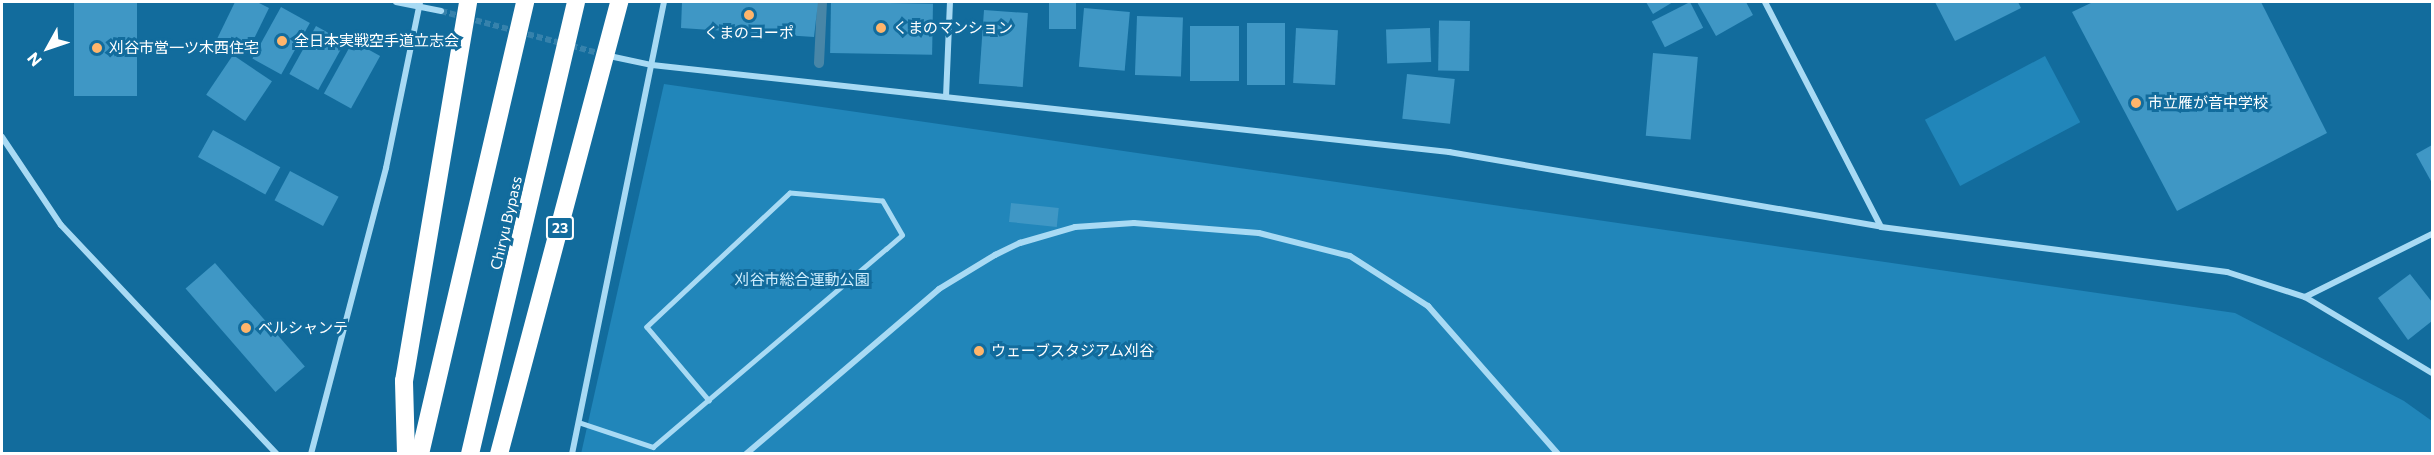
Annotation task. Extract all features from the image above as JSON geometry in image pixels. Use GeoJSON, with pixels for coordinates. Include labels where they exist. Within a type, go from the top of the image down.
{"type":"FeatureCollection","features":[{"type":"Feature","properties":{"kind":"highway"},"geometry":{"type":"LineString","coordinates":[[405,453],[404,381],[468,2]]}},
{"type":"Feature","properties":{"kind":"highway","name":"Chiryu Bypass"},"geometry":{"type":"LineString","coordinates":[[420,453],[525,2]]}},
{"type":"Feature","properties":{"kind":"highway","name":"Chiryu Bypass"},"geometry":{"type":"LineString","coordinates":[[470,453],[576,2]]}},
{"type":"Feature","properties":{"kind":"highway","name":"23"},"geometry":{"type":"LineString","coordinates":[[499,453],[619,2]]}},
{"type":"Feature","properties":{"kind":"street"},"geometry":{"type":"LineString","coordinates":[[396,2],[420,4],[441,10]]}},
{"type":"Feature","properties":{"kind":"street"},"geometry":{"type":"LineString","coordinates":[[572,453],[581,423],[664,2]]}},
{"type":"Feature","properties":{"kind":"street"},"geometry":{"type":"LineString","coordinates":[[946,97],[950,2]]}},
{"type":"Feature","properties":{"kind":"street"},"geometry":{"type":"LineString","coordinates":[[1765,2],[1881,227]]}},
{"type":"Feature","properties":{"kind":"street"},"geometry":{"type":"LineString","coordinates":[[311,453],[386,168],[420,4]]}},
{"type":"Feature","properties":{"kind":"street"},"geometry":{"type":"LineString","coordinates":[[614,57],[652,65],[1449,152],[1881,227],[2227,272],[2305,297],[2433,373]]}},
{"type":"Feature","properties":{"kind":"street"},"geometry":{"type":"LineString","coordinates":[[2,137],[61,225],[277,453]]}},
{"type":"Feature","properties":{"kind":"street"},"geometry":{"type":"LineString","coordinates":[[746,453],[939,289],[995,255],[1020,243],[1075,227],[1134,223],[1259,233],[1350,256],[1428,306],[1558,453]]}},
{"type":"Feature","properties":{"kind":"street"},"geometry":{"type":"LineString","coordinates":[[2305,297],[2433,234]]}},
{"type":"Feature","properties":{"kind":"lane"},"geometry":{"type":"LineString","coordinates":[[581,423],[653,447],[709,400],[902,235],[882,201],[789,193],[646,327],[709,400]]}},
{"type":"Feature","properties":{"kind":"green space"},"geometry":{"type":"Polygon","coordinates":[[[2045,56],[2080,122],[1960,186],[1925,120],[2045,56]]]}},
{"type":"Feature","properties":{"kind":"green space","name":"刈谷市総合運動公園"},"geometry":{"type":"Polygon","coordinates":[[[664,84],[2235,313],[2404,401],[2432,421],[2432,454],[581,454],[664,84]]]}},
{"type":"Feature","properties":{"kind":"building","name":"刈谷市営一ツ木西住宅"},"geometry":{"type":"Polygon","coordinates":[[[74,2],[137,2],[137,96],[74,96],[74,2]]]}},
{"type":"Feature","properties":{"kind":"building"},"geometry":{"type":"Polygon","coordinates":[[[235,2],[257,2],[269,8],[247,53],[217,39],[235,2]]]}},
{"type":"Feature","properties":{"kind":"building","name":"くまのコーポ"},"geometry":{"type":"Polygon","coordinates":[[[682,2],[818,2],[814,37],[681,28],[682,2]]]}},
{"type":"Feature","properties":{"kind":"building","name":"くまのマンション"},"geometry":{"type":"Polygon","coordinates":[[[831,2],[933,4],[932,55],[830,53],[831,2]]]}},
{"type":"Feature","properties":{"kind":"building"},"geometry":{"type":"Polygon","coordinates":[[[1049,2],[1076,2],[1076,29],[1049,29],[1049,2]]]}},
{"type":"Feature","properties":{"kind":"building"},"geometry":{"type":"Polygon","coordinates":[[[1646,2],[1673,2],[1653,14],[1646,2]]]}},
{"type":"Feature","properties":{"kind":"building"},"geometry":{"type":"Polygon","coordinates":[[[1690,2],[1703,28],[1665,47],[1652,22],[1690,2]]]}},
{"type":"Feature","properties":{"kind":"building"},"geometry":{"type":"Polygon","coordinates":[[[1697,2],[1746,2],[1753,15],[1716,36],[1697,2]]]}},
{"type":"Feature","properties":{"kind":"building"},"geometry":{"type":"Polygon","coordinates":[[[1935,2],[2018,2],[2021,8],[1955,41],[1935,2]]]}},
{"type":"Feature","properties":{"kind":"building"},"geometry":{"type":"Polygon","coordinates":[[[2093,2],[2261,2],[2327,133],[2177,211],[2072,12],[2093,2]]]}},
{"type":"Feature","properties":{"kind":"building","name":"全日本実戦空手道立志会"},"geometry":{"type":"Polygon","coordinates":[[[281,7],[310,23],[281,75],[252,59],[281,7]]]}},
{"type":"Feature","properties":{"kind":"building"},"geometry":{"type":"Polygon","coordinates":[[[1084,8],[1130,12],[1125,71],[1079,67],[1084,8]]]}},
{"type":"Feature","properties":{"kind":"building"},"geometry":{"type":"Polygon","coordinates":[[[984,10],[1028,13],[1023,87],[979,84],[984,10]]]}},
{"type":"Feature","properties":{"kind":"building"},"geometry":{"type":"Polygon","coordinates":[[[1137,16],[1183,18],[1181,77],[1135,75],[1137,16]]]}},
{"type":"Feature","properties":{"kind":"building"},"geometry":{"type":"Polygon","coordinates":[[[1439,20],[1470,21],[1469,71],[1438,70],[1439,20]]]}},
{"type":"Feature","properties":{"kind":"building"},"geometry":{"type":"Polygon","coordinates":[[[1247,23],[1285,23],[1285,85],[1247,85],[1247,23]]]}},
{"type":"Feature","properties":{"kind":"building"},"geometry":{"type":"Polygon","coordinates":[[[316,26],[345,42],[318,90],[289,74],[316,26]]]}},
{"type":"Feature","properties":{"kind":"building"},"geometry":{"type":"Polygon","coordinates":[[[1190,26],[1239,26],[1239,81],[1190,81],[1190,26]]]}},
{"type":"Feature","properties":{"kind":"building"},"geometry":{"type":"Polygon","coordinates":[[[1296,28],[1338,30],[1335,85],[1293,83],[1296,28]]]}},
{"type":"Feature","properties":{"kind":"building"},"geometry":{"type":"Polygon","coordinates":[[[1430,28],[1431,62],[1387,64],[1386,30],[1430,28]]]}},
{"type":"Feature","properties":{"kind":"building"},"geometry":{"type":"Polygon","coordinates":[[[353,41],[380,56],[351,109],[324,93],[353,41]]]}},
{"type":"Feature","properties":{"kind":"building"},"geometry":{"type":"Polygon","coordinates":[[[1653,53],[1698,57],[1691,140],[1646,136],[1653,53]]]}},
{"type":"Feature","properties":{"kind":"building"},"geometry":{"type":"Polygon","coordinates":[[[233,55],[272,81],[245,121],[206,95],[233,55]]]}},
{"type":"Feature","properties":{"kind":"building"},"geometry":{"type":"Polygon","coordinates":[[[1407,74],[1455,79],[1450,124],[1402,119],[1407,74]]]}},
{"type":"Feature","properties":{"kind":"building"},"geometry":{"type":"Polygon","coordinates":[[[213,130],[280,167],[265,194],[198,157],[213,130]]]}},
{"type":"Feature","properties":{"kind":"building"},"geometry":{"type":"Polygon","coordinates":[[[2432,145],[2432,183],[2416,154],[2432,145]]]}},
{"type":"Feature","properties":{"kind":"building"},"geometry":{"type":"Polygon","coordinates":[[[290,171],[339,197],[323,226],[275,200],[290,171]]]}},
{"type":"Feature","properties":{"kind":"building"},"geometry":{"type":"Polygon","coordinates":[[[1011,203],[1059,208],[1057,227],[1009,222],[1011,203]]]}},
{"type":"Feature","properties":{"kind":"building","name":"ベルシャンテ"},"geometry":{"type":"Polygon","coordinates":[[[215,263],[305,366],[275,392],[186,289],[215,263]]]}},
{"type":"Feature","properties":{"kind":"building"},"geometry":{"type":"Polygon","coordinates":[[[2410,274],[2432,302],[2432,321],[2408,340],[2378,298],[2410,274]]]}},
{"type":"Feature","properties":{"kind":"waterway"},"geometry":{"type":"LineString","coordinates":[[819,63],[822,2]]}},
{"type":"Feature","properties":{"kind":"tunnel"},"geometry":{"type":"LineString","coordinates":[[441,11],[602,54]]}},
{"type":"Feature","properties":{"kind":"place","name":"くまのコーポ"},"geometry":{"type":"Point","coordinates":[749,15]}},
{"type":"Feature","properties":{"kind":"place","name":"くまのマンション"},"geometry":{"type":"Point","coordinates":[881,28]}},
{"type":"Feature","properties":{"kind":"place","name":"全日本実戦空手道立志会"},"geometry":{"type":"Point","coordinates":[282,41]}},
{"type":"Feature","properties":{"kind":"place","name":"刈谷市営一ツ木西住宅"},"geometry":{"type":"Point","coordinates":[97,48]}},
{"type":"Feature","properties":{"kind":"place","name":"市立雁が音中学校"},"geometry":{"type":"Point","coordinates":[2136,103]}},
{"type":"Feature","properties":{"kind":"place","name":"ベルシャンテ"},"geometry":{"type":"Point","coordinates":[246,328]}},
{"type":"Feature","properties":{"kind":"place","name":"ウェーブスタジアム刈谷"},"geometry":{"type":"Point","coordinates":[979,351]}}]}
